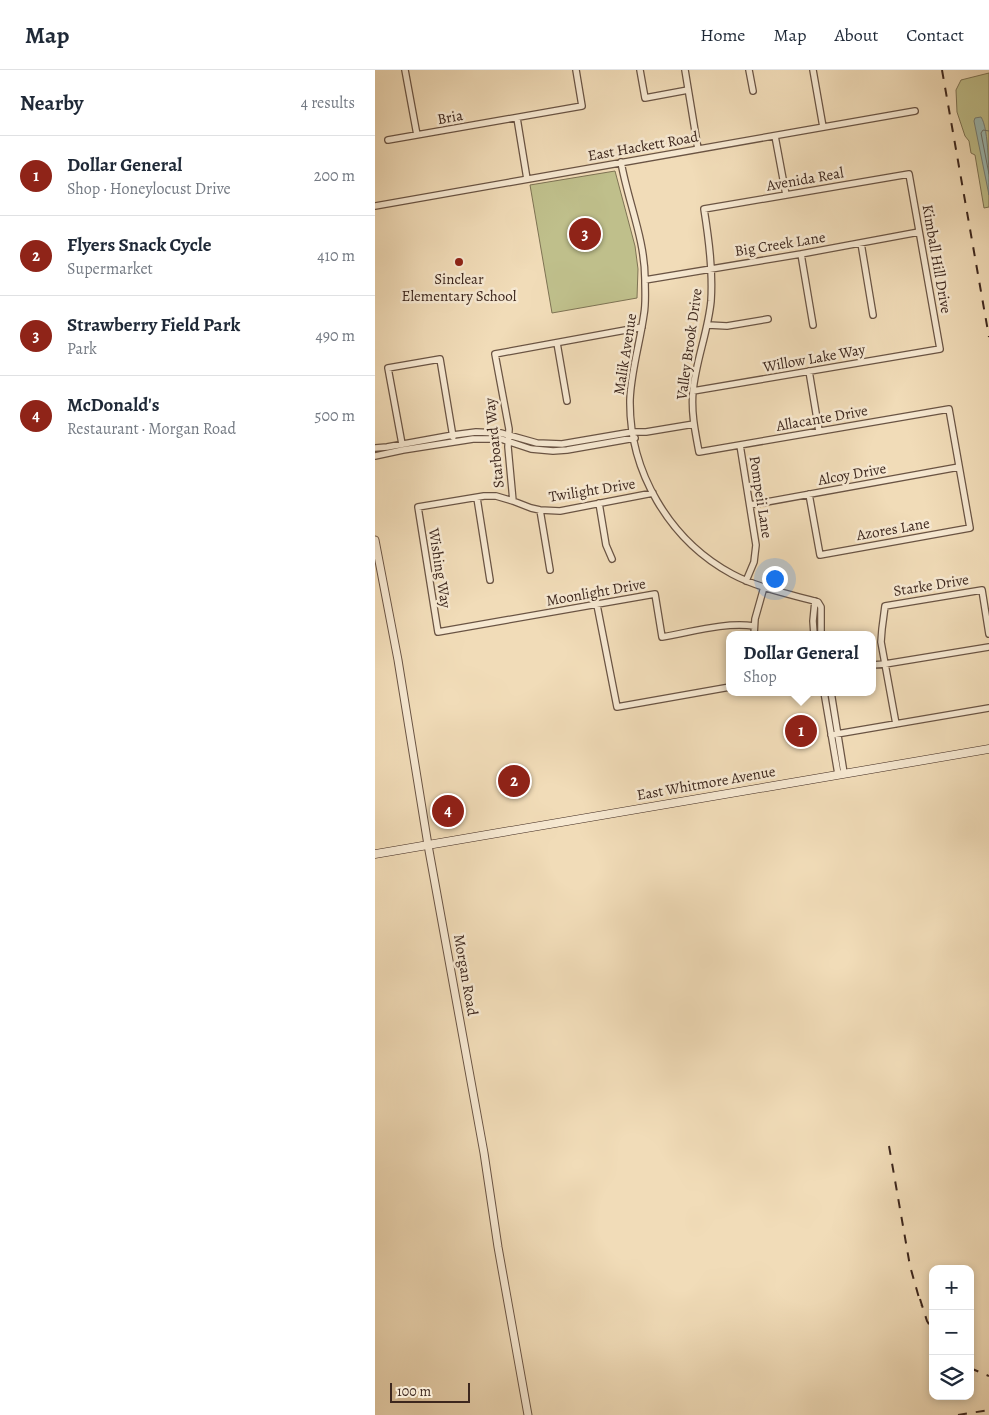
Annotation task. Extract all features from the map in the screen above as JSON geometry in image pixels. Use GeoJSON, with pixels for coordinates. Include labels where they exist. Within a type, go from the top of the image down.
{"type":"FeatureCollection","features":[{"type":"Feature","properties":{"kind":"main road","name":"East Whitmore Avenue"},"geometry":{"type":"LineString","coordinates":[[375,854],[989,749]]}},
{"type":"Feature","properties":{"kind":"street"},"geometry":{"type":"LineString","coordinates":[[405,70],[417,135]]}},
{"type":"Feature","properties":{"kind":"street","name":"Bria"},"geometry":{"type":"LineString","coordinates":[[388,140],[582,106],[576,70]]}},
{"type":"Feature","properties":{"kind":"street"},"geometry":{"type":"LineString","coordinates":[[640,70],[645,98],[688,90]]}},
{"type":"Feature","properties":{"kind":"street"},"geometry":{"type":"LineString","coordinates":[[685,70],[698,149]]}},
{"type":"Feature","properties":{"kind":"street"},"geometry":{"type":"LineString","coordinates":[[749,70],[753,91]]}},
{"type":"Feature","properties":{"kind":"street"},"geometry":{"type":"LineString","coordinates":[[813,70],[823,127]]}},
{"type":"Feature","properties":{"kind":"street","name":"East Hackett Road"},"geometry":{"type":"LineString","coordinates":[[375,206],[915,111]]}},
{"type":"Feature","properties":{"kind":"street"},"geometry":{"type":"LineString","coordinates":[[517,118],[527,179]]}},
{"type":"Feature","properties":{"kind":"street"},"geometry":{"type":"LineString","coordinates":[[775,136],[786,195]]}},
{"type":"Feature","properties":{"kind":"street","name":"Malik Avenue"},"geometry":{"type":"LineString","coordinates":[[621,162],[625,185],[641,240],[645,280],[644,313],[631,388],[632,432],[641,467],[653,493],[671,523],[693,547],[719,566],[746,581],[816,601]]}},
{"type":"Feature","properties":{"kind":"street","name":"Avenida Real"},"geometry":{"type":"LineString","coordinates":[[704,209],[909,174]]}},
{"type":"Feature","properties":{"kind":"street","name":"Kimball Hill Drive"},"geometry":{"type":"LineString","coordinates":[[909,174],[940,349]]}},
{"type":"Feature","properties":{"kind":"street","name":"Valley Brook Drive"},"geometry":{"type":"LineString","coordinates":[[699,452],[694,424],[693,391],[708,325],[711,300],[710,249],[704,209]]}},
{"type":"Feature","properties":{"kind":"street","name":"Big Creek Lane"},"geometry":{"type":"LineString","coordinates":[[645,280],[861,244],[919,232]]}},
{"type":"Feature","properties":{"kind":"street"},"geometry":{"type":"LineString","coordinates":[[861,244],[873,315]]}},
{"type":"Feature","properties":{"kind":"street"},"geometry":{"type":"LineString","coordinates":[[801,254],[813,325]]}},
{"type":"Feature","properties":{"kind":"street"},"geometry":{"type":"LineString","coordinates":[[708,325],[727,326],[768,319]]}},
{"type":"Feature","properties":{"kind":"street"},"geometry":{"type":"LineString","coordinates":[[567,401],[557,343],[641,327]]}},
{"type":"Feature","properties":{"kind":"street","name":"Starboard Way"},"geometry":{"type":"LineString","coordinates":[[513,501],[508,439],[509,430],[495,354],[557,343]]}},
{"type":"Feature","properties":{"kind":"street","name":"Willow Lake Way"},"geometry":{"type":"LineString","coordinates":[[693,391],[940,349]]}},
{"type":"Feature","properties":{"kind":"street"},"geometry":{"type":"LineString","coordinates":[[402,444],[388,368],[439,359],[454,439]]}},
{"type":"Feature","properties":{"kind":"street"},"geometry":{"type":"LineString","coordinates":[[809,371],[819,431]]}},
{"type":"Feature","properties":{"kind":"street","name":"Allacante Drive"},"geometry":{"type":"LineString","coordinates":[[699,452],[949,409],[959,467]]}},
{"type":"Feature","properties":{"kind":"street"},"geometry":{"type":"LineString","coordinates":[[508,439],[562,444],[694,424]]}},
{"type":"Feature","properties":{"kind":"street"},"geometry":{"type":"LineString","coordinates":[[375,456],[454,439],[466,433],[491,432],[540,450],[553,451],[634,439],[646,432]]}},
{"type":"Feature","properties":{"kind":"street"},"geometry":{"type":"LineString","coordinates":[[375,448],[454,439]]}},
{"type":"Feature","properties":{"kind":"street","name":"Pompeii Lane"},"geometry":{"type":"LineString","coordinates":[[740,445],[756,538],[754,562],[746,581]]}},
{"type":"Feature","properties":{"kind":"street","name":"Alcoy Drive"},"geometry":{"type":"LineString","coordinates":[[750,505],[959,467]]}},
{"type":"Feature","properties":{"kind":"street","name":"Azores Lane"},"geometry":{"type":"LineString","coordinates":[[809,494],[820,555],[970,528],[959,467]]}},
{"type":"Feature","properties":{"kind":"street","name":"Twilight Drive"},"geometry":{"type":"LineString","coordinates":[[418,507],[496,496],[531,508],[560,511],[653,493]]}},
{"type":"Feature","properties":{"kind":"street"},"geometry":{"type":"LineString","coordinates":[[477,498],[490,580]]}},
{"type":"Feature","properties":{"kind":"street"},"geometry":{"type":"LineString","coordinates":[[599,503],[606,545],[612,559]]}},
{"type":"Feature","properties":{"kind":"street","name":"Wishing Way"},"geometry":{"type":"LineString","coordinates":[[418,507],[438,632]]}},
{"type":"Feature","properties":{"kind":"street"},"geometry":{"type":"LineString","coordinates":[[540,510],[549,570]]}},
{"type":"Feature","properties":{"kind":"street","name":"Morgan Road"},"geometry":{"type":"LineString","coordinates":[[375,540],[481,1135],[498,1247],[528,1415]]}},
{"type":"Feature","properties":{"kind":"street"},"geometry":{"type":"LineString","coordinates":[[754,631],[757,611],[765,587]]}},
{"type":"Feature","properties":{"kind":"street","name":"Starke Drive"},"geometry":{"type":"LineString","coordinates":[[885,664],[881,642],[885,606],[982,590],[989,634]]}},
{"type":"Feature","properties":{"kind":"street","name":"Moonlight Drive"},"geometry":{"type":"LineString","coordinates":[[438,632],[655,594],[663,637],[727,625],[754,626]]}},
{"type":"Feature","properties":{"kind":"street"},"geometry":{"type":"LineString","coordinates":[[814,631],[813,621],[816,601]]}},
{"type":"Feature","properties":{"kind":"street"},"geometry":{"type":"LineString","coordinates":[[816,601],[821,607],[821,631]]}},
{"type":"Feature","properties":{"kind":"street"},"geometry":{"type":"LineString","coordinates":[[597,605],[617,707],[726,688]]}},
{"type":"Feature","properties":{"kind":"street"},"geometry":{"type":"LineString","coordinates":[[876,665],[989,647]]}},
{"type":"Feature","properties":{"kind":"street"},"geometry":{"type":"LineString","coordinates":[[885,664],[896,724]]}},
{"type":"Feature","properties":{"kind":"street"},"geometry":{"type":"LineString","coordinates":[[825,696],[835,734]]}},
{"type":"Feature","properties":{"kind":"street"},"geometry":{"type":"LineString","coordinates":[[831,696],[841,774]]}},
{"type":"Feature","properties":{"kind":"street"},"geometry":{"type":"LineString","coordinates":[[835,734],[989,708]]}},
{"type":"Feature","properties":{"kind":"green space"},"geometry":{"type":"Polygon","coordinates":[[[989,73],[989,207],[984,208],[975,155],[971,153],[969,141],[965,136],[957,112],[956,90],[961,80],[989,73]]]}},
{"type":"Feature","properties":{"kind":"green space"},"geometry":{"type":"Polygon","coordinates":[[[615,171],[635,246],[638,269],[637,298],[552,313],[530,185],[615,171]]]}},
{"type":"Feature","properties":{"kind":"water"},"geometry":{"type":"Polygon","coordinates":[[[981,117],[986,131],[989,195],[974,121],[975,118],[981,117]]]}},
{"type":"Feature","properties":{"kind":"railway"},"geometry":{"type":"LineString","coordinates":[[942,70],[989,337]]}},
{"type":"Feature","properties":{"kind":"railway"},"geometry":{"type":"LineString","coordinates":[[889,1146],[910,1266],[921,1305]]}},
{"type":"Feature","properties":{"kind":"railway"},"geometry":{"type":"LineString","coordinates":[[920,1299],[929,1324]]}},
{"type":"Feature","properties":{"kind":"railway"},"geometry":{"type":"LineString","coordinates":[[974,1370],[989,1376]]}},
{"type":"Feature","properties":{"kind":"railway"},"geometry":{"type":"LineString","coordinates":[[958,1415],[989,1410]]}},
{"type":"Feature","properties":{"kind":"place","name":"Strawberry Field Park"},"geometry":{"type":"Point","coordinates":[585,234]}},
{"type":"Feature","properties":{"kind":"place","name":"Sinclear Elementary School"},"geometry":{"type":"Point","coordinates":[459,262]}},
{"type":"Feature","properties":{"kind":"place","name":"Dollar General"},"geometry":{"type":"Point","coordinates":[801,731]}},
{"type":"Feature","properties":{"kind":"place","name":"Flyers Snack Cycle"},"geometry":{"type":"Point","coordinates":[514,781]}},
{"type":"Feature","properties":{"kind":"place","name":"McDonald's"},"geometry":{"type":"Point","coordinates":[448,811]}}]}
